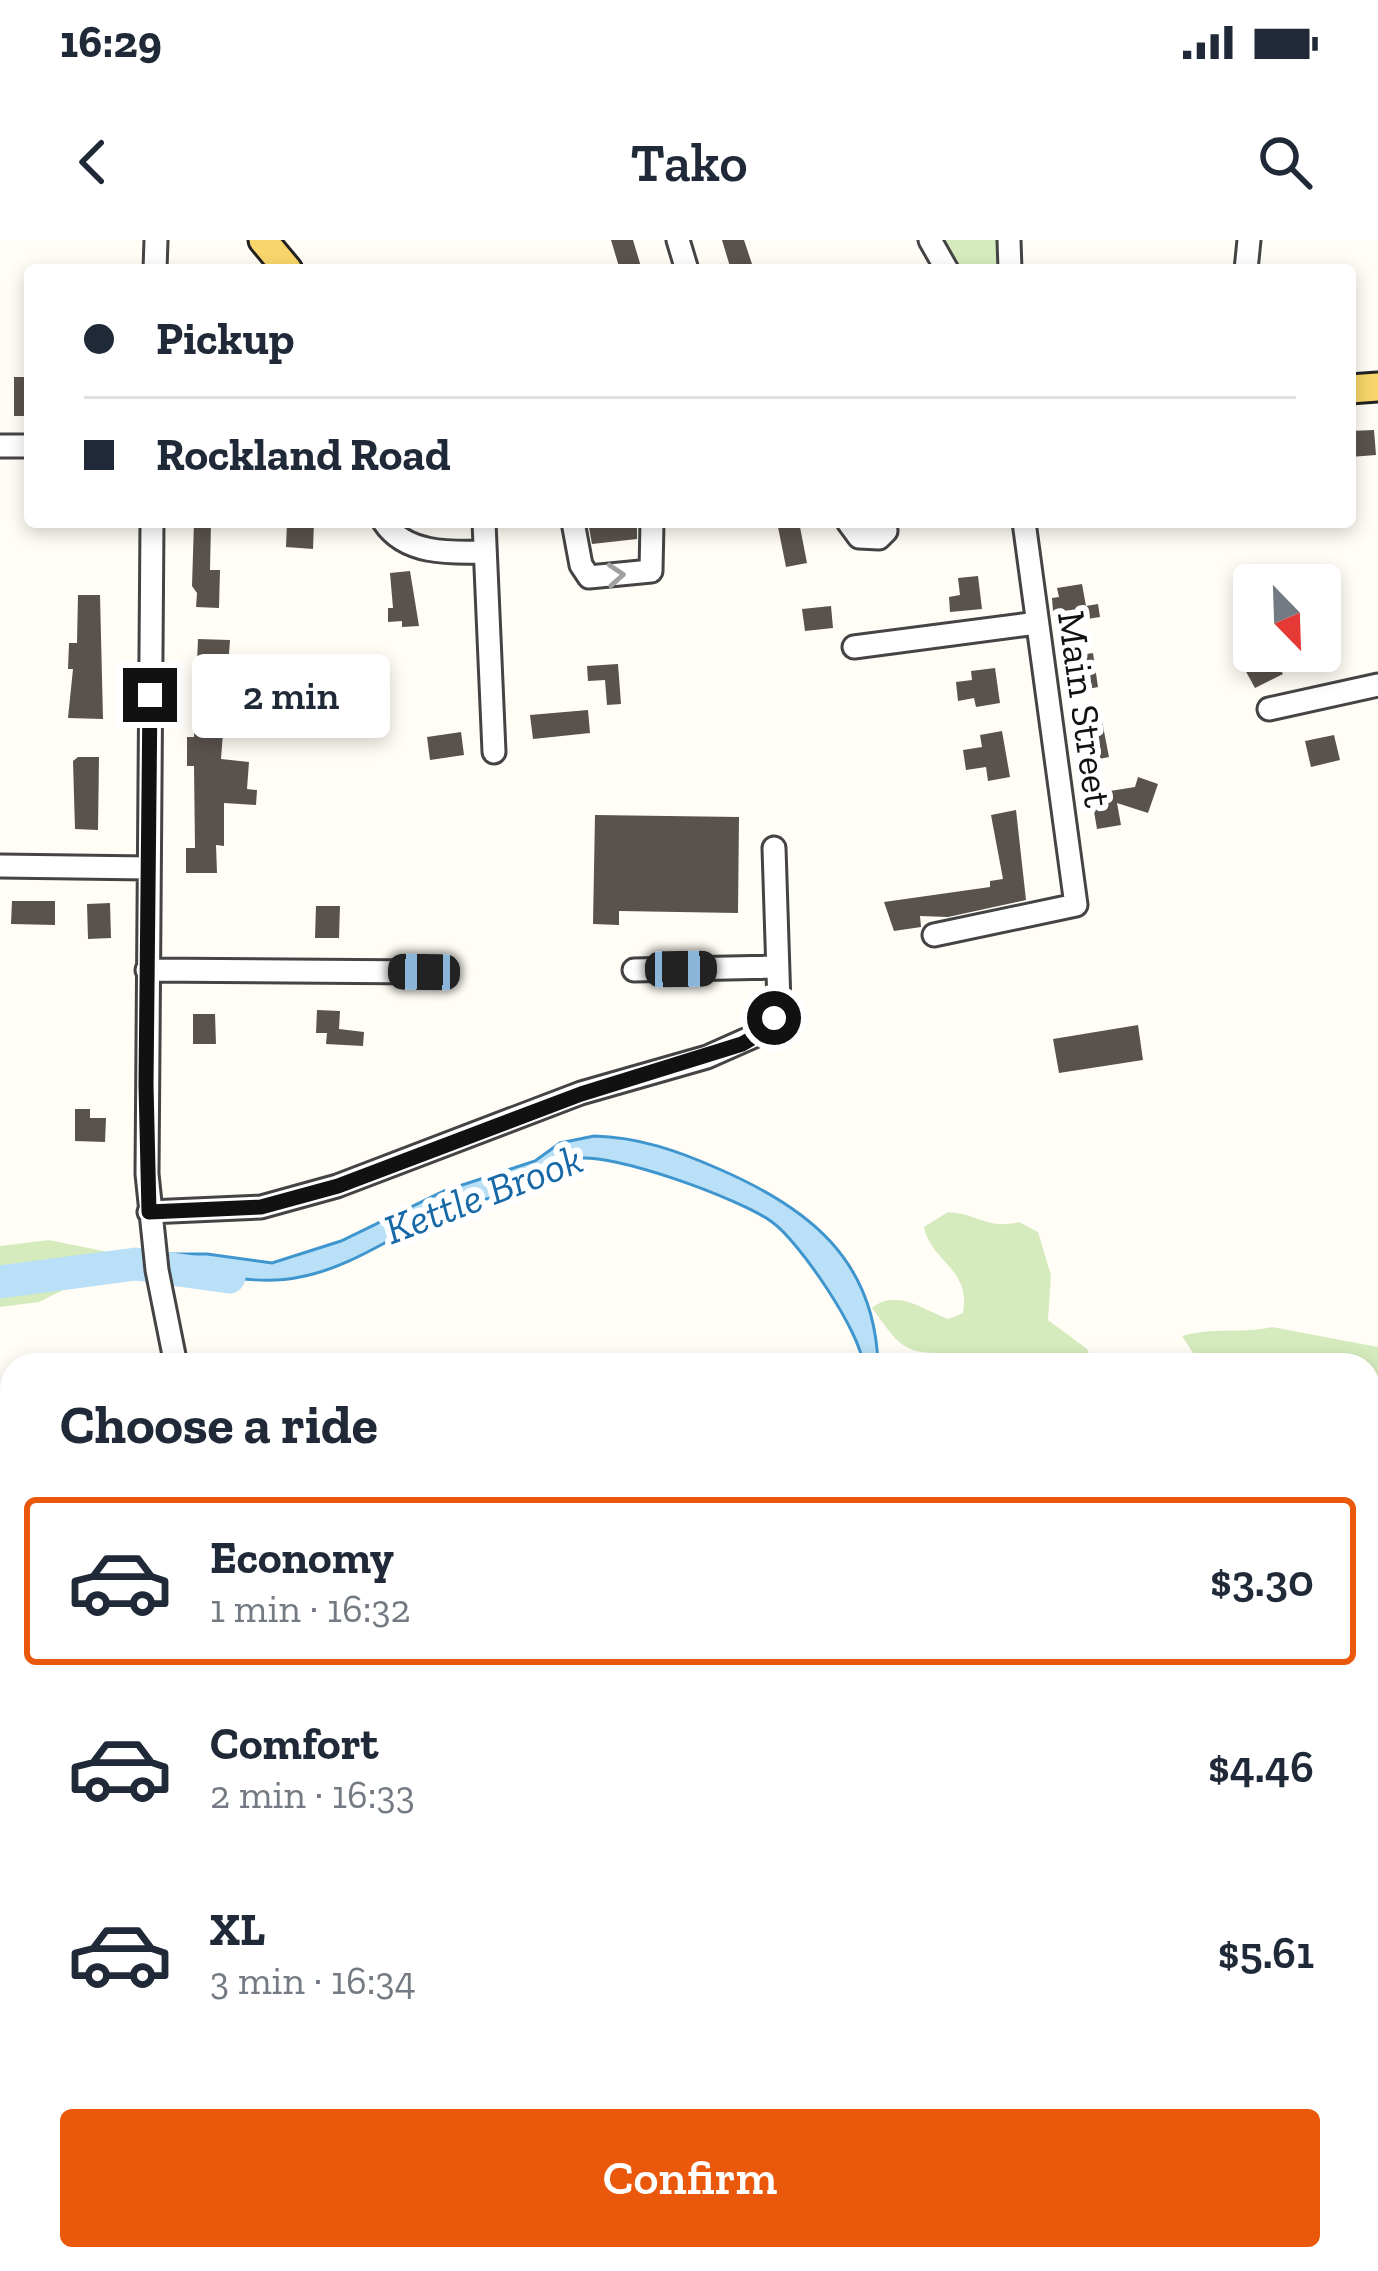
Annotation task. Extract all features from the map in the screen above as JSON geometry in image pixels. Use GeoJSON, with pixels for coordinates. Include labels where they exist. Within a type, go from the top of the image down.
{"type":"FeatureCollection","features":[{"type":"Feature","properties":{"kind":"main road"},"geometry":{"type":"LineString","coordinates":[[263,240],[283,264]]}},
{"type":"Feature","properties":{"kind":"street"},"geometry":{"type":"LineString","coordinates":[[152,528],[149,1212],[174,1353]]}},
{"type":"Feature","properties":{"kind":"street"},"geometry":{"type":"LineString","coordinates":[[389,528],[408,543],[448,554],[484,552]]}},
{"type":"Feature","properties":{"kind":"street"},"geometry":{"type":"LineString","coordinates":[[484,528],[494,752]]}},
{"type":"Feature","properties":{"kind":"street"},"geometry":{"type":"LineString","coordinates":[[574,528],[581,565],[590,577],[651,571],[652,528]]}},
{"type":"Feature","properties":{"kind":"street"},"geometry":{"type":"LineString","coordinates":[[852,528],[859,537],[879,538],[883,528]]}},
{"type":"Feature","properties":{"kind":"street","name":"Main Street"},"geometry":{"type":"LineString","coordinates":[[934,935],[1076,905],[1025,528]]}},
{"type":"Feature","properties":{"kind":"street"},"geometry":{"type":"LineString","coordinates":[[854,647],[1037,623]]}},
{"type":"Feature","properties":{"kind":"street"},"geometry":{"type":"LineString","coordinates":[[1269,709],[1378,685]]}},
{"type":"Feature","properties":{"kind":"street"},"geometry":{"type":"LineString","coordinates":[[149,1212],[261,1207],[338,1186],[581,1094],[742,1044],[761,1033],[779,1004],[774,848]]}},
{"type":"Feature","properties":{"kind":"street"},"geometry":{"type":"LineString","coordinates":[[0,866],[148,868]]}},
{"type":"Feature","properties":{"kind":"street"},"geometry":{"type":"LineString","coordinates":[[634,970],[777,967]]}},
{"type":"Feature","properties":{"kind":"street"},"geometry":{"type":"LineString","coordinates":[[147,970],[424,972]]}},
{"type":"Feature","properties":{"kind":"green space"},"geometry":{"type":"Polygon","coordinates":[[[931,240],[1008,240],[1009,264],[944,264],[931,240]]]}},
{"type":"Feature","properties":{"kind":"green space"},"geometry":{"type":"Polygon","coordinates":[[[948,1212],[991,1223],[1019,1222],[1038,1232],[1051,1275],[1048,1320],[1089,1353],[922,1352],[904,1346],[872,1308],[900,1300],[948,1319],[963,1313],[961,1286],[924,1227],[948,1212]]]}},
{"type":"Feature","properties":{"kind":"green space"},"geometry":{"type":"Polygon","coordinates":[[[49,1240],[118,1254],[120,1272],[96,1274],[39,1302],[0,1307],[0,1246],[49,1240]]]}},
{"type":"Feature","properties":{"kind":"green space"},"geometry":{"type":"Polygon","coordinates":[[[1272,1327],[1378,1347],[1378,1353],[1193,1353],[1182,1336],[1272,1327]]]}},
{"type":"Feature","properties":{"kind":"water","name":"Kettle Brook"},"geometry":{"type":"Polygon","coordinates":[[[594,1136],[643,1142],[688,1156],[781,1201],[831,1242],[850,1267],[865,1296],[877,1353],[860,1353],[827,1289],[772,1222],[675,1179],[591,1158],[569,1161],[536,1183],[450,1210],[358,1257],[300,1277],[255,1280],[165,1269],[120,1272],[118,1254],[207,1254],[272,1263],[341,1241],[444,1191],[535,1161],[560,1143],[594,1136]]]}},
{"type":"Feature","properties":{"kind":"building"},"geometry":{"type":"Polygon","coordinates":[[[611,240],[633,240],[640,264],[618,264],[611,240]]]}},
{"type":"Feature","properties":{"kind":"building"},"geometry":{"type":"Polygon","coordinates":[[[722,240],[744,240],[752,264],[729,264],[722,240]]]}},
{"type":"Feature","properties":{"kind":"building"},"geometry":{"type":"Polygon","coordinates":[[[14,377],[24,377],[24,416],[14,416],[14,377]]]}},
{"type":"Feature","properties":{"kind":"building"},"geometry":{"type":"Polygon","coordinates":[[[1374,430],[1376,455],[1356,457],[1356,431],[1374,430]]]}},
{"type":"Feature","properties":{"kind":"building"},"geometry":{"type":"Polygon","coordinates":[[[194,528],[211,528],[210,570],[220,570],[219,608],[196,607],[197,593],[192,586],[194,528]]]}},
{"type":"Feature","properties":{"kind":"building"},"geometry":{"type":"Polygon","coordinates":[[[287,528],[314,528],[313,549],[286,547],[287,528]]]}},
{"type":"Feature","properties":{"kind":"building"},"geometry":{"type":"Polygon","coordinates":[[[589,528],[637,528],[637,539],[592,544],[589,528]]]}},
{"type":"Feature","properties":{"kind":"building"},"geometry":{"type":"Polygon","coordinates":[[[778,528],[800,528],[807,563],[786,567],[778,528]]]}},
{"type":"Feature","properties":{"kind":"building"},"geometry":{"type":"Polygon","coordinates":[[[410,571],[419,626],[402,627],[402,621],[388,622],[388,608],[393,608],[390,573],[410,571]]]}},
{"type":"Feature","properties":{"kind":"building"},"geometry":{"type":"Polygon","coordinates":[[[978,576],[982,609],[950,612],[949,597],[960,595],[958,578],[978,576]]]}},
{"type":"Feature","properties":{"kind":"building"},"geometry":{"type":"Polygon","coordinates":[[[1082,584],[1086,606],[1098,604],[1100,617],[1054,624],[1052,598],[1059,597],[1057,588],[1082,584]]]}},
{"type":"Feature","properties":{"kind":"building"},"geometry":{"type":"Polygon","coordinates":[[[78,595],[100,595],[103,719],[68,718],[73,669],[68,669],[69,643],[77,643],[78,595]]]}},
{"type":"Feature","properties":{"kind":"building"},"geometry":{"type":"Polygon","coordinates":[[[831,606],[833,628],[805,631],[802,609],[831,606]]]}},
{"type":"Feature","properties":{"kind":"building"},"geometry":{"type":"Polygon","coordinates":[[[198,639],[230,640],[221,759],[249,762],[247,789],[257,790],[256,805],[224,803],[224,846],[216,845],[217,873],[186,873],[186,848],[195,848],[194,766],[187,766],[187,737],[194,737],[198,639]]]}},
{"type":"Feature","properties":{"kind":"building"},"geometry":{"type":"Polygon","coordinates":[[[1093,653],[1098,687],[1074,692],[1068,657],[1093,653]]]}},
{"type":"Feature","properties":{"kind":"building"},"geometry":{"type":"Polygon","coordinates":[[[618,664],[621,704],[607,705],[605,680],[588,681],[587,666],[618,664]]]}},
{"type":"Feature","properties":{"kind":"building"},"geometry":{"type":"Polygon","coordinates":[[[995,668],[1000,703],[976,707],[974,698],[958,701],[956,682],[972,680],[971,671],[995,668]]]}},
{"type":"Feature","properties":{"kind":"building"},"geometry":{"type":"Polygon","coordinates":[[[1246,672],[1283,674],[1255,688],[1246,672]]]}},
{"type":"Feature","properties":{"kind":"building"},"geometry":{"type":"Polygon","coordinates":[[[588,710],[590,733],[533,739],[530,715],[588,710]]]}},
{"type":"Feature","properties":{"kind":"building"},"geometry":{"type":"Polygon","coordinates":[[[1102,721],[1109,757],[1084,762],[1077,726],[1102,721]]]}},
{"type":"Feature","properties":{"kind":"building"},"geometry":{"type":"Polygon","coordinates":[[[1002,731],[1010,777],[988,781],[986,767],[966,770],[963,750],[982,747],[980,735],[1002,731]]]}},
{"type":"Feature","properties":{"kind":"building"},"geometry":{"type":"Polygon","coordinates":[[[461,732],[464,755],[430,760],[427,737],[461,732]]]}},
{"type":"Feature","properties":{"kind":"building"},"geometry":{"type":"Polygon","coordinates":[[[1334,735],[1340,760],[1311,767],[1305,741],[1334,735]]]}},
{"type":"Feature","properties":{"kind":"building"},"geometry":{"type":"Polygon","coordinates":[[[99,757],[98,830],[75,829],[73,761],[99,757]]]}},
{"type":"Feature","properties":{"kind":"building"},"geometry":{"type":"Polygon","coordinates":[[[1138,777],[1158,784],[1148,813],[1117,803],[1121,825],[1097,829],[1091,794],[1135,787],[1138,777]]]}},
{"type":"Feature","properties":{"kind":"building"},"geometry":{"type":"Polygon","coordinates":[[[1016,810],[1026,900],[948,917],[920,916],[921,927],[894,931],[884,902],[990,887],[990,881],[1003,879],[991,815],[1016,810]]]}},
{"type":"Feature","properties":{"kind":"building"},"geometry":{"type":"Polygon","coordinates":[[[595,815],[739,817],[738,913],[619,911],[619,925],[593,924],[595,815]]]}},
{"type":"Feature","properties":{"kind":"building"},"geometry":{"type":"Polygon","coordinates":[[[12,901],[55,901],[55,925],[11,924],[12,901]]]}},
{"type":"Feature","properties":{"kind":"building"},"geometry":{"type":"Polygon","coordinates":[[[110,903],[111,938],[88,939],[87,904],[110,903]]]}},
{"type":"Feature","properties":{"kind":"building"},"geometry":{"type":"Polygon","coordinates":[[[316,906],[340,906],[339,938],[315,938],[316,906]]]}},
{"type":"Feature","properties":{"kind":"building"},"geometry":{"type":"Polygon","coordinates":[[[317,1010],[340,1011],[339,1029],[364,1032],[363,1046],[326,1044],[327,1033],[316,1033],[317,1010]]]}},
{"type":"Feature","properties":{"kind":"building"},"geometry":{"type":"Polygon","coordinates":[[[193,1014],[215,1014],[216,1044],[193,1044],[193,1014]]]}},
{"type":"Feature","properties":{"kind":"building"},"geometry":{"type":"Polygon","coordinates":[[[1138,1025],[1143,1060],[1059,1073],[1053,1039],[1138,1025]]]}},
{"type":"Feature","properties":{"kind":"building"},"geometry":{"type":"Polygon","coordinates":[[[75,1109],[90,1109],[90,1118],[106,1118],[105,1142],[75,1141],[75,1109]]]}},
{"type":"Feature","properties":{"kind":"waterway","name":"Kettle Brook"},"geometry":{"type":"LineString","coordinates":[[0,1282],[136,1264],[229,1277]]}},
{"type":"Feature","properties":{"kind":"route"},"geometry":{"type":"LineString","coordinates":[[150,695],[149,1212],[261,1207],[338,1186],[581,1094],[742,1044],[774,1018]]}}]}
